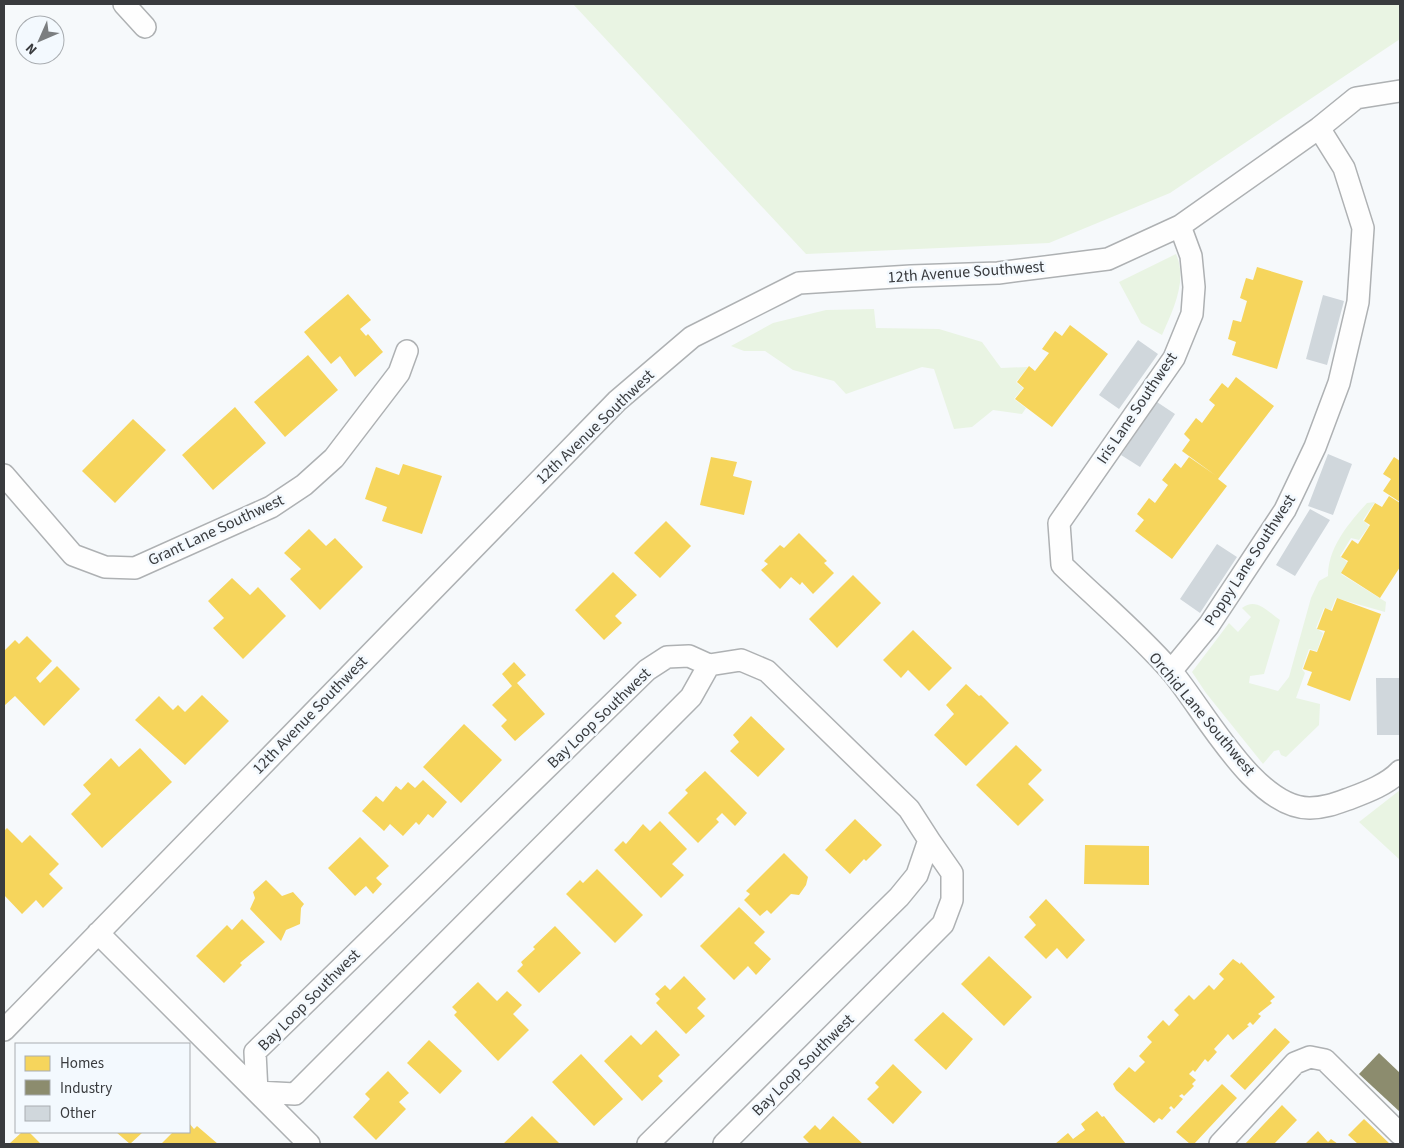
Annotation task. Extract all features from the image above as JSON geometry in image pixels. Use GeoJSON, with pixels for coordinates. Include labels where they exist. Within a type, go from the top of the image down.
{"type":"FeatureCollection","features":[{"type":"Feature","properties":{"kind":"street"},"geometry":{"type":"LineString","coordinates":[[124,4],[145,27]]}},
{"type":"Feature","properties":{"kind":"street","name":"12th Avenue Southwest"},"geometry":{"type":"LineString","coordinates":[[4,1030],[617,401],[692,337],[799,283],[998,273],[1108,259],[1180,226],[1319,128],[1356,98],[1400,91]]}},
{"type":"Feature","properties":{"kind":"street","name":"Poppy Lane Southwest"},"geometry":{"type":"LineString","coordinates":[[1171,671],[1209,625],[1285,510],[1315,447],[1339,383],[1358,302],[1363,228],[1344,168],[1319,128]]}},
{"type":"Feature","properties":{"kind":"street","name":"Iris Lane Southwest"},"geometry":{"type":"LineString","coordinates":[[1059,523],[1174,358],[1178,349],[1192,314],[1194,287],[1191,256],[1180,226]]}},
{"type":"Feature","properties":{"kind":"street","name":"Grant Lane Southwest"},"geometry":{"type":"LineString","coordinates":[[4,475],[74,555],[105,567],[134,568],[271,507],[304,485],[334,458],[399,373],[407,351]]}},
{"type":"Feature","properties":{"kind":"street","name":"Orchid Lane Southwest"},"geometry":{"type":"LineString","coordinates":[[1059,523],[1062,565],[1171,671],[1238,761],[1257,781],[1279,799],[1296,806],[1310,808],[1330,806],[1366,792],[1400,771]]}},
{"type":"Feature","properties":{"kind":"street","name":"Bay Loop Southwest"},"geometry":{"type":"LineString","coordinates":[[257,1092],[255,1052],[646,670],[668,657],[689,656],[709,665],[742,660],[766,671],[909,809],[952,873],[952,900],[943,924],[724,1144]]}},
{"type":"Feature","properties":{"kind":"street"},"geometry":{"type":"LineString","coordinates":[[257,1092],[295,1094],[690,697],[709,665]]}},
{"type":"Feature","properties":{"kind":"street"},"geometry":{"type":"LineString","coordinates":[[648,1144],[899,897],[917,875],[929,840]]}},
{"type":"Feature","properties":{"kind":"street"},"geometry":{"type":"LineString","coordinates":[[98,933],[309,1144]]}},
{"type":"Feature","properties":{"kind":"street"},"geometry":{"type":"LineString","coordinates":[[1220,1144],[1295,1063],[1310,1056],[1325,1060],[1400,1134]]}},
{"type":"Feature","properties":{"kind":"green space"},"geometry":{"type":"Polygon","coordinates":[[[573,4],[1400,4],[1400,39],[1170,193],[1049,243],[806,254],[573,4]]]}},
{"type":"Feature","properties":{"kind":"green space"},"geometry":{"type":"Polygon","coordinates":[[[1176,254],[1179,264],[1180,284],[1178,295],[1162,335],[1141,323],[1119,282],[1176,254]]]}},
{"type":"Feature","properties":{"kind":"green space"},"geometry":{"type":"Polygon","coordinates":[[[874,309],[876,328],[939,329],[982,342],[1001,368],[1028,367],[1016,382],[1023,388],[1014,399],[1026,408],[1022,414],[993,410],[972,427],[954,429],[934,369],[922,367],[846,394],[834,381],[793,370],[765,351],[744,351],[731,346],[773,323],[826,310],[874,309]]]}},
{"type":"Feature","properties":{"kind":"green space"},"geometry":{"type":"Polygon","coordinates":[[[1375,502],[1363,520],[1369,526],[1359,540],[1351,538],[1340,556],[1347,562],[1341,574],[1386,602],[1385,612],[1336,598],[1331,610],[1324,608],[1316,628],[1323,633],[1317,651],[1309,649],[1302,669],[1305,673],[1296,698],[1320,704],[1319,725],[1286,757],[1281,755],[1279,750],[1274,751],[1263,764],[1206,693],[1192,672],[1229,623],[1238,632],[1251,617],[1242,608],[1252,604],[1257,605],[1266,609],[1280,620],[1264,674],[1250,676],[1249,683],[1278,691],[1289,677],[1311,598],[1319,581],[1328,576],[1329,565],[1336,545],[1347,527],[1367,503],[1375,502]]]}},
{"type":"Feature","properties":{"kind":"green space"},"geometry":{"type":"Polygon","coordinates":[[[1400,790],[1400,860],[1359,822],[1400,790]]]}},
{"type":"Feature","properties":{"kind":"building: Homes"},"geometry":{"type":"Polygon","coordinates":[[[1257,267],[1303,281],[1277,369],[1232,355],[1236,342],[1228,339],[1233,320],[1241,322],[1247,301],[1240,298],[1246,278],[1253,280],[1257,267]]]}},
{"type":"Feature","properties":{"kind":"building: Homes"},"geometry":{"type":"Polygon","coordinates":[[[348,294],[371,320],[360,329],[366,336],[368,334],[383,352],[355,377],[340,356],[331,364],[304,332],[348,294]]]}},
{"type":"Feature","properties":{"kind":"building: Homes"},"geometry":{"type":"Polygon","coordinates":[[[1070,325],[1108,354],[1052,427],[1015,399],[1024,388],[1017,382],[1029,366],[1035,371],[1049,353],[1042,349],[1055,331],[1062,336],[1070,325]]]}},
{"type":"Feature","properties":{"kind":"building: Homes"},"geometry":{"type":"Polygon","coordinates":[[[308,355],[338,390],[285,437],[254,402],[308,355]]]}},
{"type":"Feature","properties":{"kind":"building: Homes"},"geometry":{"type":"Polygon","coordinates":[[[1236,377],[1274,406],[1218,479],[1227,486],[1172,559],[1135,531],[1144,520],[1137,514],[1149,498],[1155,503],[1168,485],[1162,480],[1175,463],[1181,468],[1189,457],[1215,475],[1182,451],[1190,440],[1184,434],[1196,418],[1202,423],[1215,405],[1209,400],[1222,383],[1228,388],[1236,377]]]}},
{"type":"Feature","properties":{"kind":"building: Homes"},"geometry":{"type":"Polygon","coordinates":[[[235,407],[266,443],[213,490],[182,455],[235,407]]]}},
{"type":"Feature","properties":{"kind":"building: Homes"},"geometry":{"type":"Polygon","coordinates":[[[133,419],[166,450],[115,503],[82,471],[133,419]]]}},
{"type":"Feature","properties":{"kind":"building: Homes"},"geometry":{"type":"Polygon","coordinates":[[[711,457],[737,462],[733,476],[752,481],[744,515],[700,505],[711,457]]]}},
{"type":"Feature","properties":{"kind":"building: Homes"},"geometry":{"type":"Polygon","coordinates":[[[1394,457],[1400,461],[1400,502],[1383,491],[1391,479],[1383,474],[1394,457]]]}},
{"type":"Feature","properties":{"kind":"building: Homes"},"geometry":{"type":"Polygon","coordinates":[[[403,464],[442,476],[422,534],[382,521],[387,507],[365,499],[376,467],[399,475],[403,464]]]}},
{"type":"Feature","properties":{"kind":"building: Homes"},"geometry":{"type":"Polygon","coordinates":[[[1389,496],[1400,503],[1400,567],[1380,598],[1341,573],[1348,561],[1341,557],[1352,540],[1358,544],[1370,525],[1364,521],[1375,503],[1382,507],[1389,496]]]}},
{"type":"Feature","properties":{"kind":"building: Homes"},"geometry":{"type":"Polygon","coordinates":[[[666,521],[691,546],[660,578],[634,553],[666,521]]]}},
{"type":"Feature","properties":{"kind":"building: Homes"},"geometry":{"type":"Polygon","coordinates":[[[309,529],[326,546],[335,538],[363,567],[320,610],[290,579],[301,569],[284,553],[309,529]]]}},
{"type":"Feature","properties":{"kind":"building: Homes"},"geometry":{"type":"Polygon","coordinates":[[[799,533],[827,561],[824,563],[834,573],[813,594],[802,582],[800,585],[791,577],[780,589],[761,570],[768,564],[764,561],[780,545],[784,548],[799,533]]]}},
{"type":"Feature","properties":{"kind":"building: Homes"},"geometry":{"type":"Polygon","coordinates":[[[613,572],[637,595],[615,616],[622,623],[604,640],[575,610],[613,572]]]}},
{"type":"Feature","properties":{"kind":"building: Homes"},"geometry":{"type":"Polygon","coordinates":[[[853,575],[881,603],[837,648],[809,619],[853,575]]]}},
{"type":"Feature","properties":{"kind":"building: Homes"},"geometry":{"type":"Polygon","coordinates":[[[232,578],[250,595],[258,587],[286,616],[243,659],[213,628],[224,618],[208,601],[232,578]]]}},
{"type":"Feature","properties":{"kind":"building: Homes"},"geometry":{"type":"Polygon","coordinates":[[[1337,598],[1381,614],[1350,701],[1307,685],[1312,672],[1303,669],[1310,650],[1317,652],[1325,631],[1317,629],[1325,608],[1332,611],[1337,598]]]}},
{"type":"Feature","properties":{"kind":"building: Homes"},"geometry":{"type":"Polygon","coordinates":[[[913,630],[952,668],[929,691],[908,670],[901,678],[883,660],[913,630]]]}},
{"type":"Feature","properties":{"kind":"building: Homes"},"geometry":{"type":"Polygon","coordinates":[[[27,636],[52,661],[36,678],[40,683],[57,666],[80,689],[44,726],[15,696],[4,704],[4,651],[15,640],[19,644],[27,636]]]}},
{"type":"Feature","properties":{"kind":"building: Homes"},"geometry":{"type":"Polygon","coordinates":[[[514,662],[526,675],[517,683],[545,714],[515,741],[501,726],[507,720],[492,705],[512,686],[502,674],[514,662]]]}},
{"type":"Feature","properties":{"kind":"building: Homes"},"geometry":{"type":"Polygon","coordinates":[[[966,684],[979,696],[981,695],[1009,723],[966,766],[934,735],[954,714],[946,705],[966,684]]]}},
{"type":"Feature","properties":{"kind":"building: Homes"},"geometry":{"type":"Polygon","coordinates":[[[202,695],[229,721],[185,765],[135,720],[159,696],[173,710],[178,705],[185,712],[202,695]]]}},
{"type":"Feature","properties":{"kind":"building: Homes"},"geometry":{"type":"Polygon","coordinates":[[[751,716],[785,749],[758,777],[730,751],[739,742],[733,735],[751,716]]]}},
{"type":"Feature","properties":{"kind":"building: Homes"},"geometry":{"type":"Polygon","coordinates":[[[464,724],[502,760],[461,803],[423,767],[464,724]]]}},
{"type":"Feature","properties":{"kind":"building: Homes"},"geometry":{"type":"Polygon","coordinates":[[[1016,745],[1042,770],[1028,784],[1044,800],[1018,826],[976,785],[1016,745]]]}},
{"type":"Feature","properties":{"kind":"building: Homes"},"geometry":{"type":"Polygon","coordinates":[[[140,748],[172,782],[102,848],[71,814],[91,794],[83,785],[111,758],[119,767],[140,748]]]}},
{"type":"Feature","properties":{"kind":"building: Homes"},"geometry":{"type":"Polygon","coordinates":[[[705,771],[747,813],[735,826],[722,813],[716,819],[719,822],[698,843],[668,813],[688,793],[685,790],[705,771]]]}},
{"type":"Feature","properties":{"kind":"building: Homes"},"geometry":{"type":"Polygon","coordinates":[[[423,780],[447,802],[433,818],[428,814],[419,825],[416,822],[403,836],[390,824],[384,831],[362,811],[376,796],[383,802],[396,786],[401,790],[408,782],[415,788],[423,780]]]}},
{"type":"Feature","properties":{"kind":"building: Homes"},"geometry":{"type":"Polygon","coordinates":[[[855,819],[882,845],[866,861],[864,859],[850,874],[825,850],[855,819]]]}},
{"type":"Feature","properties":{"kind":"building: Homes"},"geometry":{"type":"Polygon","coordinates":[[[660,821],[687,849],[672,864],[684,875],[661,898],[614,850],[623,841],[626,844],[643,824],[650,831],[660,821]]]}},
{"type":"Feature","properties":{"kind":"building: Homes"},"geometry":{"type":"Polygon","coordinates":[[[7,828],[22,843],[30,835],[59,864],[49,874],[63,888],[43,908],[36,900],[22,914],[4,895],[4,831],[7,828]]]}},
{"type":"Feature","properties":{"kind":"building: Homes"},"geometry":{"type":"Polygon","coordinates":[[[360,837],[389,866],[376,878],[382,884],[373,894],[366,886],[355,896],[328,868],[360,837]]]}},
{"type":"Feature","properties":{"kind":"building: Homes"},"geometry":{"type":"Polygon","coordinates":[[[1085,845],[1149,846],[1149,885],[1084,884],[1085,845]]]}},
{"type":"Feature","properties":{"kind":"building: Homes"},"geometry":{"type":"Polygon","coordinates":[[[784,853],[808,877],[806,885],[799,895],[791,894],[771,914],[767,910],[760,916],[744,900],[750,894],[746,891],[784,853]]]}},
{"type":"Feature","properties":{"kind":"building: Homes"},"geometry":{"type":"Polygon","coordinates":[[[597,869],[643,915],[615,943],[566,894],[580,880],[583,883],[597,869]]]}},
{"type":"Feature","properties":{"kind":"building: Homes"},"geometry":{"type":"Polygon","coordinates":[[[266,880],[282,896],[293,892],[304,904],[301,908],[300,924],[286,930],[281,941],[250,909],[255,898],[253,892],[266,880]]]}},
{"type":"Feature","properties":{"kind":"building: Homes"},"geometry":{"type":"Polygon","coordinates":[[[1046,899],[1085,940],[1067,959],[1057,948],[1046,959],[1024,937],[1036,925],[1029,917],[1046,899]]]}},
{"type":"Feature","properties":{"kind":"building: Homes"},"geometry":{"type":"Polygon","coordinates":[[[739,907],[765,932],[754,943],[771,959],[756,975],[748,966],[734,980],[700,946],[739,907]]]}},
{"type":"Feature","properties":{"kind":"building: Homes"},"geometry":{"type":"Polygon","coordinates":[[[242,919],[265,942],[240,963],[242,965],[224,983],[196,956],[227,925],[232,930],[242,919]]]}},
{"type":"Feature","properties":{"kind":"building: Homes"},"geometry":{"type":"Polygon","coordinates":[[[555,926],[581,953],[539,993],[517,971],[523,965],[521,962],[535,949],[533,947],[555,926]]]}},
{"type":"Feature","properties":{"kind":"building: Homes"},"geometry":{"type":"Polygon","coordinates":[[[989,956],[1032,997],[1004,1026],[961,984],[989,956]]]}},
{"type":"Feature","properties":{"kind":"building: Homes"},"geometry":{"type":"Polygon","coordinates":[[[1233,959],[1240,964],[1241,962],[1275,997],[1270,1001],[1272,1003],[1258,1014],[1261,1016],[1253,1025],[1250,1022],[1247,1025],[1249,1026],[1233,1040],[1228,1034],[1214,1049],[1217,1052],[1208,1062],[1205,1059],[1195,1072],[1193,1070],[1189,1074],[1196,1080],[1192,1084],[1194,1086],[1184,1096],[1182,1094],[1179,1096],[1183,1099],[1174,1109],[1171,1106],[1169,1108],[1171,1110],[1162,1120],[1159,1118],[1154,1123],[1116,1090],[1113,1084],[1129,1067],[1135,1072],[1145,1062],[1139,1056],[1152,1042],[1147,1037],[1163,1020],[1169,1026],[1179,1015],[1174,1010],[1189,995],[1194,1000],[1209,985],[1214,990],[1224,979],[1219,974],[1233,959]]]}},
{"type":"Feature","properties":{"kind":"building: Homes"},"geometry":{"type":"Polygon","coordinates":[[[684,976],[706,999],[697,1008],[705,1016],[686,1034],[656,1003],[660,999],[655,994],[665,985],[670,990],[684,976]]]}},
{"type":"Feature","properties":{"kind":"building: Homes"},"geometry":{"type":"Polygon","coordinates":[[[478,982],[497,1001],[507,991],[522,1005],[513,1014],[529,1030],[498,1061],[454,1015],[457,1012],[452,1007],[478,982]]]}},
{"type":"Feature","properties":{"kind":"building: Homes"},"geometry":{"type":"Polygon","coordinates":[[[943,1012],[973,1039],[946,1070],[914,1040],[943,1012]]]}},
{"type":"Feature","properties":{"kind":"building: Homes"},"geometry":{"type":"Polygon","coordinates":[[[1275,1028],[1290,1042],[1245,1090],[1230,1076],[1275,1028]]]}},
{"type":"Feature","properties":{"kind":"building: Homes"},"geometry":{"type":"Polygon","coordinates":[[[656,1030],[680,1055],[658,1076],[663,1081],[642,1101],[604,1061],[631,1035],[641,1045],[656,1030]]]}},
{"type":"Feature","properties":{"kind":"building: Homes"},"geometry":{"type":"Polygon","coordinates":[[[429,1040],[462,1071],[440,1094],[407,1063],[429,1040]]]}},
{"type":"Feature","properties":{"kind":"building: Homes"},"geometry":{"type":"Polygon","coordinates":[[[581,1054],[623,1099],[594,1126],[552,1082],[581,1054]]]}},
{"type":"Feature","properties":{"kind":"building: Homes"},"geometry":{"type":"Polygon","coordinates":[[[893,1064],[922,1092],[893,1124],[867,1099],[879,1087],[875,1083],[893,1064]]]}},
{"type":"Feature","properties":{"kind":"building: Homes"},"geometry":{"type":"Polygon","coordinates":[[[388,1071],[409,1093],[399,1102],[406,1109],[376,1140],[353,1117],[370,1099],[365,1094],[388,1071]]]}},
{"type":"Feature","properties":{"kind":"building: Homes"},"geometry":{"type":"Polygon","coordinates":[[[1222,1084],[1237,1098],[1194,1144],[1190,1144],[1176,1132],[1222,1084]]]}},
{"type":"Feature","properties":{"kind":"building: Homes"},"geometry":{"type":"Polygon","coordinates":[[[1282,1105],[1297,1120],[1274,1144],[1245,1144],[1282,1105]]]}},
{"type":"Feature","properties":{"kind":"building: Homes"},"geometry":{"type":"Polygon","coordinates":[[[1097,1111],[1102,1117],[1104,1116],[1126,1144],[1055,1144],[1068,1133],[1073,1139],[1085,1130],[1081,1124],[1097,1111]]]}},
{"type":"Feature","properties":{"kind":"building: Homes"},"geometry":{"type":"Polygon","coordinates":[[[532,1116],[560,1144],[503,1144],[532,1116]]]}},
{"type":"Feature","properties":{"kind":"building: Homes"},"geometry":{"type":"Polygon","coordinates":[[[833,1116],[863,1144],[810,1144],[803,1137],[815,1125],[820,1130],[833,1116]]]}},
{"type":"Feature","properties":{"kind":"building: Homes"},"geometry":{"type":"Polygon","coordinates":[[[1364,1119],[1390,1144],[1358,1144],[1348,1135],[1364,1119]]]}},
{"type":"Feature","properties":{"kind":"building: Homes"},"geometry":{"type":"Polygon","coordinates":[[[190,1124],[194,1129],[197,1126],[218,1144],[161,1144],[172,1133],[190,1133],[190,1124]]]}},
{"type":"Feature","properties":{"kind":"building: Homes"},"geometry":{"type":"Polygon","coordinates":[[[1318,1131],[1328,1142],[1331,1139],[1338,1144],[1305,1144],[1318,1131]]]}},
{"type":"Feature","properties":{"kind":"building: Homes"},"geometry":{"type":"Polygon","coordinates":[[[21,1133],[30,1133],[41,1144],[9,1144],[21,1133]]]}},
{"type":"Feature","properties":{"kind":"building: Homes"},"geometry":{"type":"Polygon","coordinates":[[[117,1133],[142,1133],[130,1144],[117,1133]]]}},
{"type":"Feature","properties":{"kind":"building: Industry"},"geometry":{"type":"Polygon","coordinates":[[[1379,1053],[1400,1073],[1400,1112],[1359,1074],[1379,1053]]]}},
{"type":"Feature","properties":{"kind":"building: Other"},"geometry":{"type":"Polygon","coordinates":[[[1323,295],[1344,301],[1327,365],[1306,359],[1323,295]]]}},
{"type":"Feature","properties":{"kind":"building: Other"},"geometry":{"type":"Polygon","coordinates":[[[1138,340],[1158,354],[1119,409],[1099,395],[1138,340]]]}},
{"type":"Feature","properties":{"kind":"building: Other"},"geometry":{"type":"Polygon","coordinates":[[[1157,402],[1175,414],[1140,467],[1121,455],[1157,402]]]}},
{"type":"Feature","properties":{"kind":"building: Other"},"geometry":{"type":"Polygon","coordinates":[[[1328,454],[1352,464],[1333,515],[1308,506],[1328,454]]]}},
{"type":"Feature","properties":{"kind":"building: Other"},"geometry":{"type":"Polygon","coordinates":[[[1310,509],[1330,520],[1295,576],[1276,565],[1310,509]]]}},
{"type":"Feature","properties":{"kind":"building: Other"},"geometry":{"type":"Polygon","coordinates":[[[1217,544],[1237,557],[1200,613],[1180,599],[1217,544]]]}},
{"type":"Feature","properties":{"kind":"building: Other"},"geometry":{"type":"Polygon","coordinates":[[[1376,678],[1400,678],[1400,735],[1377,735],[1376,678]]]}}]}
